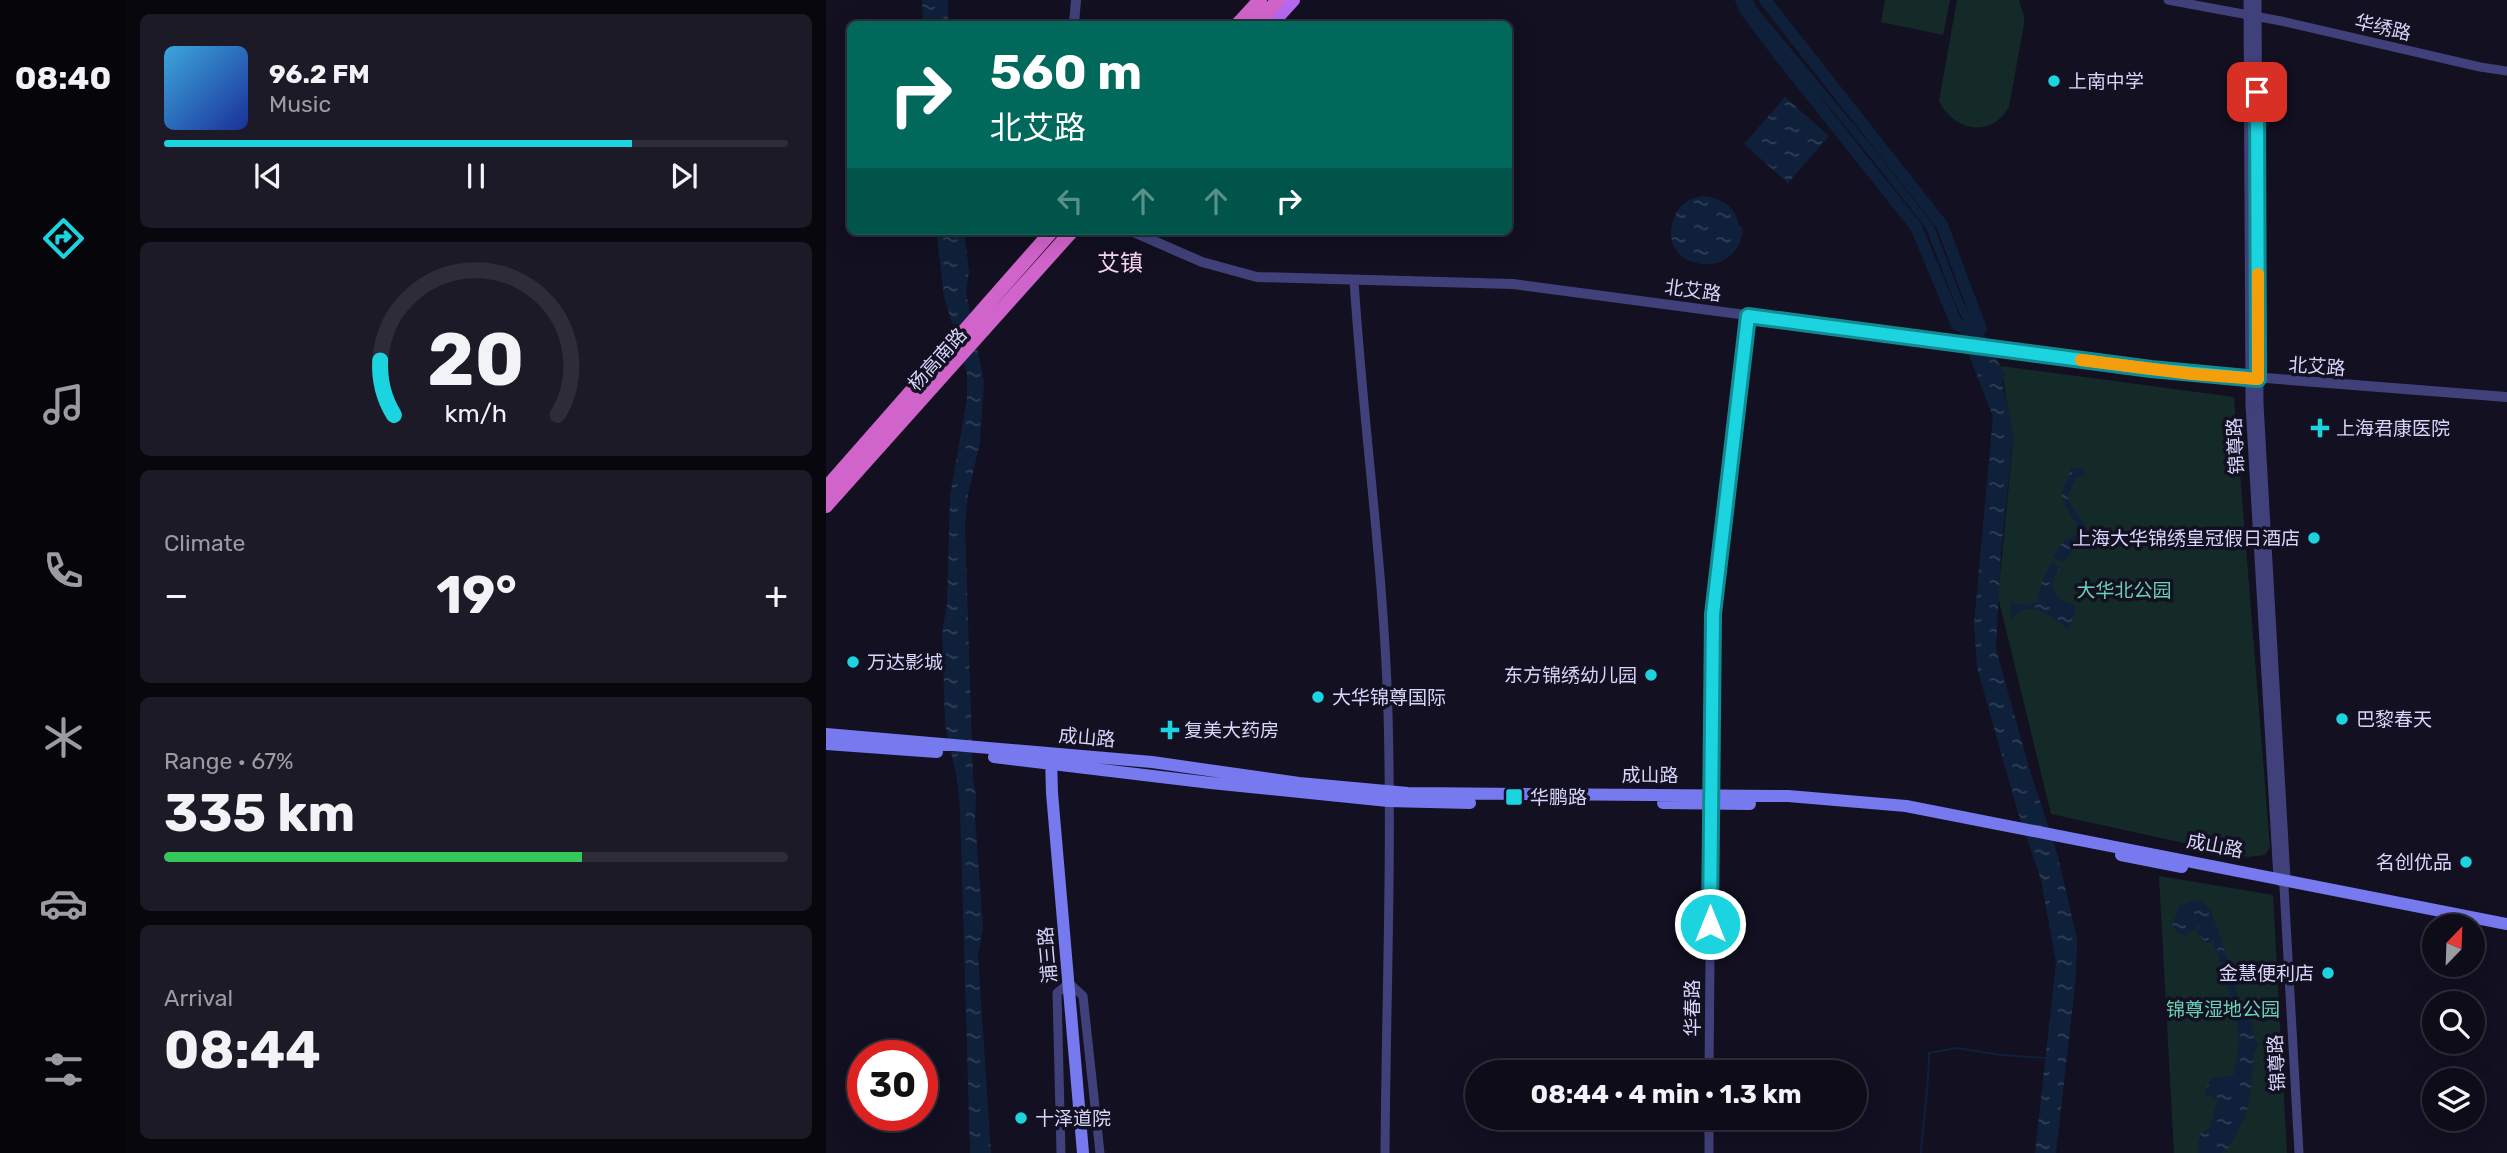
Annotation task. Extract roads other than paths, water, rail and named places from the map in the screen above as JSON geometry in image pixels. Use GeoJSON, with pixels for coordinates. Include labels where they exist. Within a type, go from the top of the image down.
{"type":"FeatureCollection","features":[{"type":"Feature","properties":{"kind":"highway"},"geometry":{"type":"LineString","coordinates":[[1241,21],[1260,0]]}},
{"type":"Feature","properties":{"kind":"highway"},"geometry":{"type":"LineString","coordinates":[[1259,21],[1278,0]]}},
{"type":"Feature","properties":{"kind":"highway","name":"杨高南路"},"geometry":{"type":"LineString","coordinates":[[826,488],[1046,235]]}},
{"type":"Feature","properties":{"kind":"highway","name":"杨高南路"},"geometry":{"type":"LineString","coordinates":[[826,506],[1068,235]]}},
{"type":"Feature","properties":{"kind":"main road"},"geometry":{"type":"LineString","coordinates":[[1233,21],[1251,0]]}},
{"type":"Feature","properties":{"kind":"main road"},"geometry":{"type":"LineString","coordinates":[[1274,21],[1293,0]]}},
{"type":"Feature","properties":{"kind":"main road","name":"杨高南路"},"geometry":{"type":"LineString","coordinates":[[826,482],[1045,235]]}},
{"type":"Feature","properties":{"kind":"main road","name":"杨高南路"},"geometry":{"type":"LineString","coordinates":[[826,515],[1075,235]]}},
{"type":"Feature","properties":{"kind":"main road","name":"成山路"},"geometry":{"type":"LineString","coordinates":[[826,734],[1051,758],[1161,763],[1389,797],[1711,799],[1846,807],[2019,831],[2507,923]]}},
{"type":"Feature","properties":{"kind":"main road","name":"成山路"},"geometry":{"type":"LineString","coordinates":[[826,744],[939,748]]}},
{"type":"Feature","properties":{"kind":"main road","name":"浦三路"},"geometry":{"type":"LineString","coordinates":[[1051,758],[1083,1153]]}},
{"type":"Feature","properties":{"kind":"main road","name":"成山路"},"geometry":{"type":"LineString","coordinates":[[2283,881],[2507,932]]}},
{"type":"Feature","properties":{"kind":"street"},"geometry":{"type":"LineString","coordinates":[[1074,21],[1076,0]]}},
{"type":"Feature","properties":{"kind":"street","name":"华绣路"},"geometry":{"type":"LineString","coordinates":[[2168,0],[2252,15],[2507,71]]}},
{"type":"Feature","properties":{"kind":"street","name":"锦尊路"},"geometry":{"type":"LineString","coordinates":[[2248,0],[2252,15],[2254,378],[2299,1153]]}},
{"type":"Feature","properties":{"kind":"street","name":"锦尊路"},"geometry":{"type":"LineString","coordinates":[[2252,15],[2257,0]]}},
{"type":"Feature","properties":{"kind":"street","name":"北艾路"},"geometry":{"type":"LineString","coordinates":[[1141,235],[1202,262],[1240,274],[1272,279],[1513,284],[2151,369],[2507,397]]}},
{"type":"Feature","properties":{"kind":"street"},"geometry":{"type":"LineString","coordinates":[[1354,280],[1360,385],[1379,546],[1388,712],[1385,1153]]}},
{"type":"Feature","properties":{"kind":"street","name":"华春路"},"geometry":{"type":"LineString","coordinates":[[1709,1060],[1713,614],[1748,316]]}},
{"type":"Feature","properties":{"kind":"street"},"geometry":{"type":"LineString","coordinates":[[1060,1153],[1057,993],[1069,984],[1083,996],[1100,1153]]}},
{"type":"Feature","properties":{"kind":"street"},"geometry":{"type":"LineString","coordinates":[[1709,1130],[1709,1153]]}},
{"type":"Feature","properties":{"kind":"water"},"geometry":{"type":"Polygon","coordinates":[[[922,0],[948,0],[948,21],[923,21],[922,0]]]}},
{"type":"Feature","properties":{"kind":"water"},"geometry":{"type":"Polygon","coordinates":[[[1785,97],[1829,136],[1788,183],[1744,144],[1785,97]]]}},
{"type":"Feature","properties":{"kind":"water"},"geometry":{"type":"Polygon","coordinates":[[[1702,196],[1727,204],[1735,214],[1739,227],[1743,229],[1737,247],[1727,258],[1713,264],[1699,264],[1685,259],[1676,249],[1671,235],[1674,218],[1681,206],[1692,198],[1702,196]]]}},
{"type":"Feature","properties":{"kind":"water"},"geometry":{"type":"Polygon","coordinates":[[[936,235],[964,235],[969,271],[966,293],[984,382],[980,442],[968,495],[965,525],[973,778],[983,928],[978,956],[991,1153],[970,1153],[960,810],[957,779],[945,724],[942,632],[947,604],[950,496],[967,399],[967,374],[944,296],[936,235]]]}},
{"type":"Feature","properties":{"kind":"water"},"geometry":{"type":"Polygon","coordinates":[[[1957,325],[1981,329],[2005,375],[2002,383],[2013,442],[2001,551],[1996,649],[2030,771],[2057,853],[2077,938],[2076,976],[2056,1153],[2035,1153],[2056,962],[2041,880],[2016,806],[1977,667],[1974,624],[1993,416],[1957,325]]]}},
{"type":"Feature","properties":{"kind":"water"},"geometry":{"type":"Polygon","coordinates":[[[2069,467],[2083,469],[2086,476],[2077,477],[2067,498],[2088,530],[2089,538],[2075,543],[2070,556],[2062,562],[2053,556],[2064,541],[2080,532],[2062,498],[2069,467]]]}},
{"type":"Feature","properties":{"kind":"water"},"geometry":{"type":"Polygon","coordinates":[[[2051,562],[2061,567],[2054,581],[2056,596],[2075,605],[2069,629],[2071,632],[2047,614],[2033,609],[2019,612],[2010,620],[2011,603],[2029,605],[2037,601],[2051,562]]]}},
{"type":"Feature","properties":{"kind":"water"},"geometry":{"type":"Polygon","coordinates":[[[2198,899],[2211,910],[2234,980],[2240,1010],[2245,1011],[2249,1004],[2253,1008],[2252,1028],[2259,1046],[2254,1052],[2250,1097],[2244,1119],[2230,1146],[2222,1153],[2198,1153],[2198,1143],[2201,1133],[2209,1129],[2217,1101],[2210,1094],[2206,1098],[2208,1083],[2212,1078],[2233,1075],[2238,1042],[2234,1008],[2213,941],[2207,943],[2196,932],[2202,926],[2200,924],[2187,936],[2180,934],[2172,926],[2179,906],[2198,899]]]}},
{"type":"Feature","properties":{"kind":"waterway"},"geometry":{"type":"LineString","coordinates":[[1741,0],[1746,11],[1776,51],[1916,227],[1957,325],[1981,329],[1942,225],[1765,0]]}},
{"type":"Feature","properties":{"kind":"waterway"},"geometry":{"type":"LineString","coordinates":[[1749,0],[1752,8],[1930,227],[1958,300],[1976,337]]}},
{"type":"Feature","properties":{"kind":"waterway"},"geometry":{"type":"LineString","coordinates":[[1921,1153],[1929,1053],[1957,1048],[2047,1058]]}},
{"type":"Feature","properties":{"kind":"place","name":"上南中学"},"geometry":{"type":"Point","coordinates":[2054,81]}},
{"type":"Feature","properties":{"kind":"place","name":"上海君康医院"},"geometry":{"type":"Point","coordinates":[2320,428]}},
{"type":"Feature","properties":{"kind":"place","name":"上海大华锦绣皇冠假日酒店"},"geometry":{"type":"Point","coordinates":[2314,538]}},
{"type":"Feature","properties":{"kind":"place","name":"万达影城"},"geometry":{"type":"Point","coordinates":[853,662]}},
{"type":"Feature","properties":{"kind":"place","name":"东方锦绣幼儿园"},"geometry":{"type":"Point","coordinates":[1651,675]}},
{"type":"Feature","properties":{"kind":"place","name":"大华锦尊国际"},"geometry":{"type":"Point","coordinates":[1318,697]}},
{"type":"Feature","properties":{"kind":"place","name":"巴黎春天"},"geometry":{"type":"Point","coordinates":[2342,719]}},
{"type":"Feature","properties":{"kind":"place","name":"复美大药房"},"geometry":{"type":"Point","coordinates":[1170,730]}},
{"type":"Feature","properties":{"kind":"place","name":"华鹏路"},"geometry":{"type":"Point","coordinates":[1514,797]}},
{"type":"Feature","properties":{"kind":"place","name":"名创优品"},"geometry":{"type":"Point","coordinates":[2466,862]}},
{"type":"Feature","properties":{"kind":"place","name":"金慧便利店"},"geometry":{"type":"Point","coordinates":[2328,973]}},
{"type":"Feature","properties":{"kind":"place","name":"十泽道院"},"geometry":{"type":"Point","coordinates":[1021,1118]}},
{"type":"Feature","properties":{"kind":"district","name":"艾镇"},"geometry":{"type":"Point","coordinates":[1120,263]}},
{"type":"Feature","properties":{"kind":"park label","name":"大华北公园"},"geometry":{"type":"Point","coordinates":[2124,590]}},
{"type":"Feature","properties":{"kind":"park label","name":"锦尊湿地公园"},"geometry":{"type":"Point","coordinates":[2223,1009]}}]}
